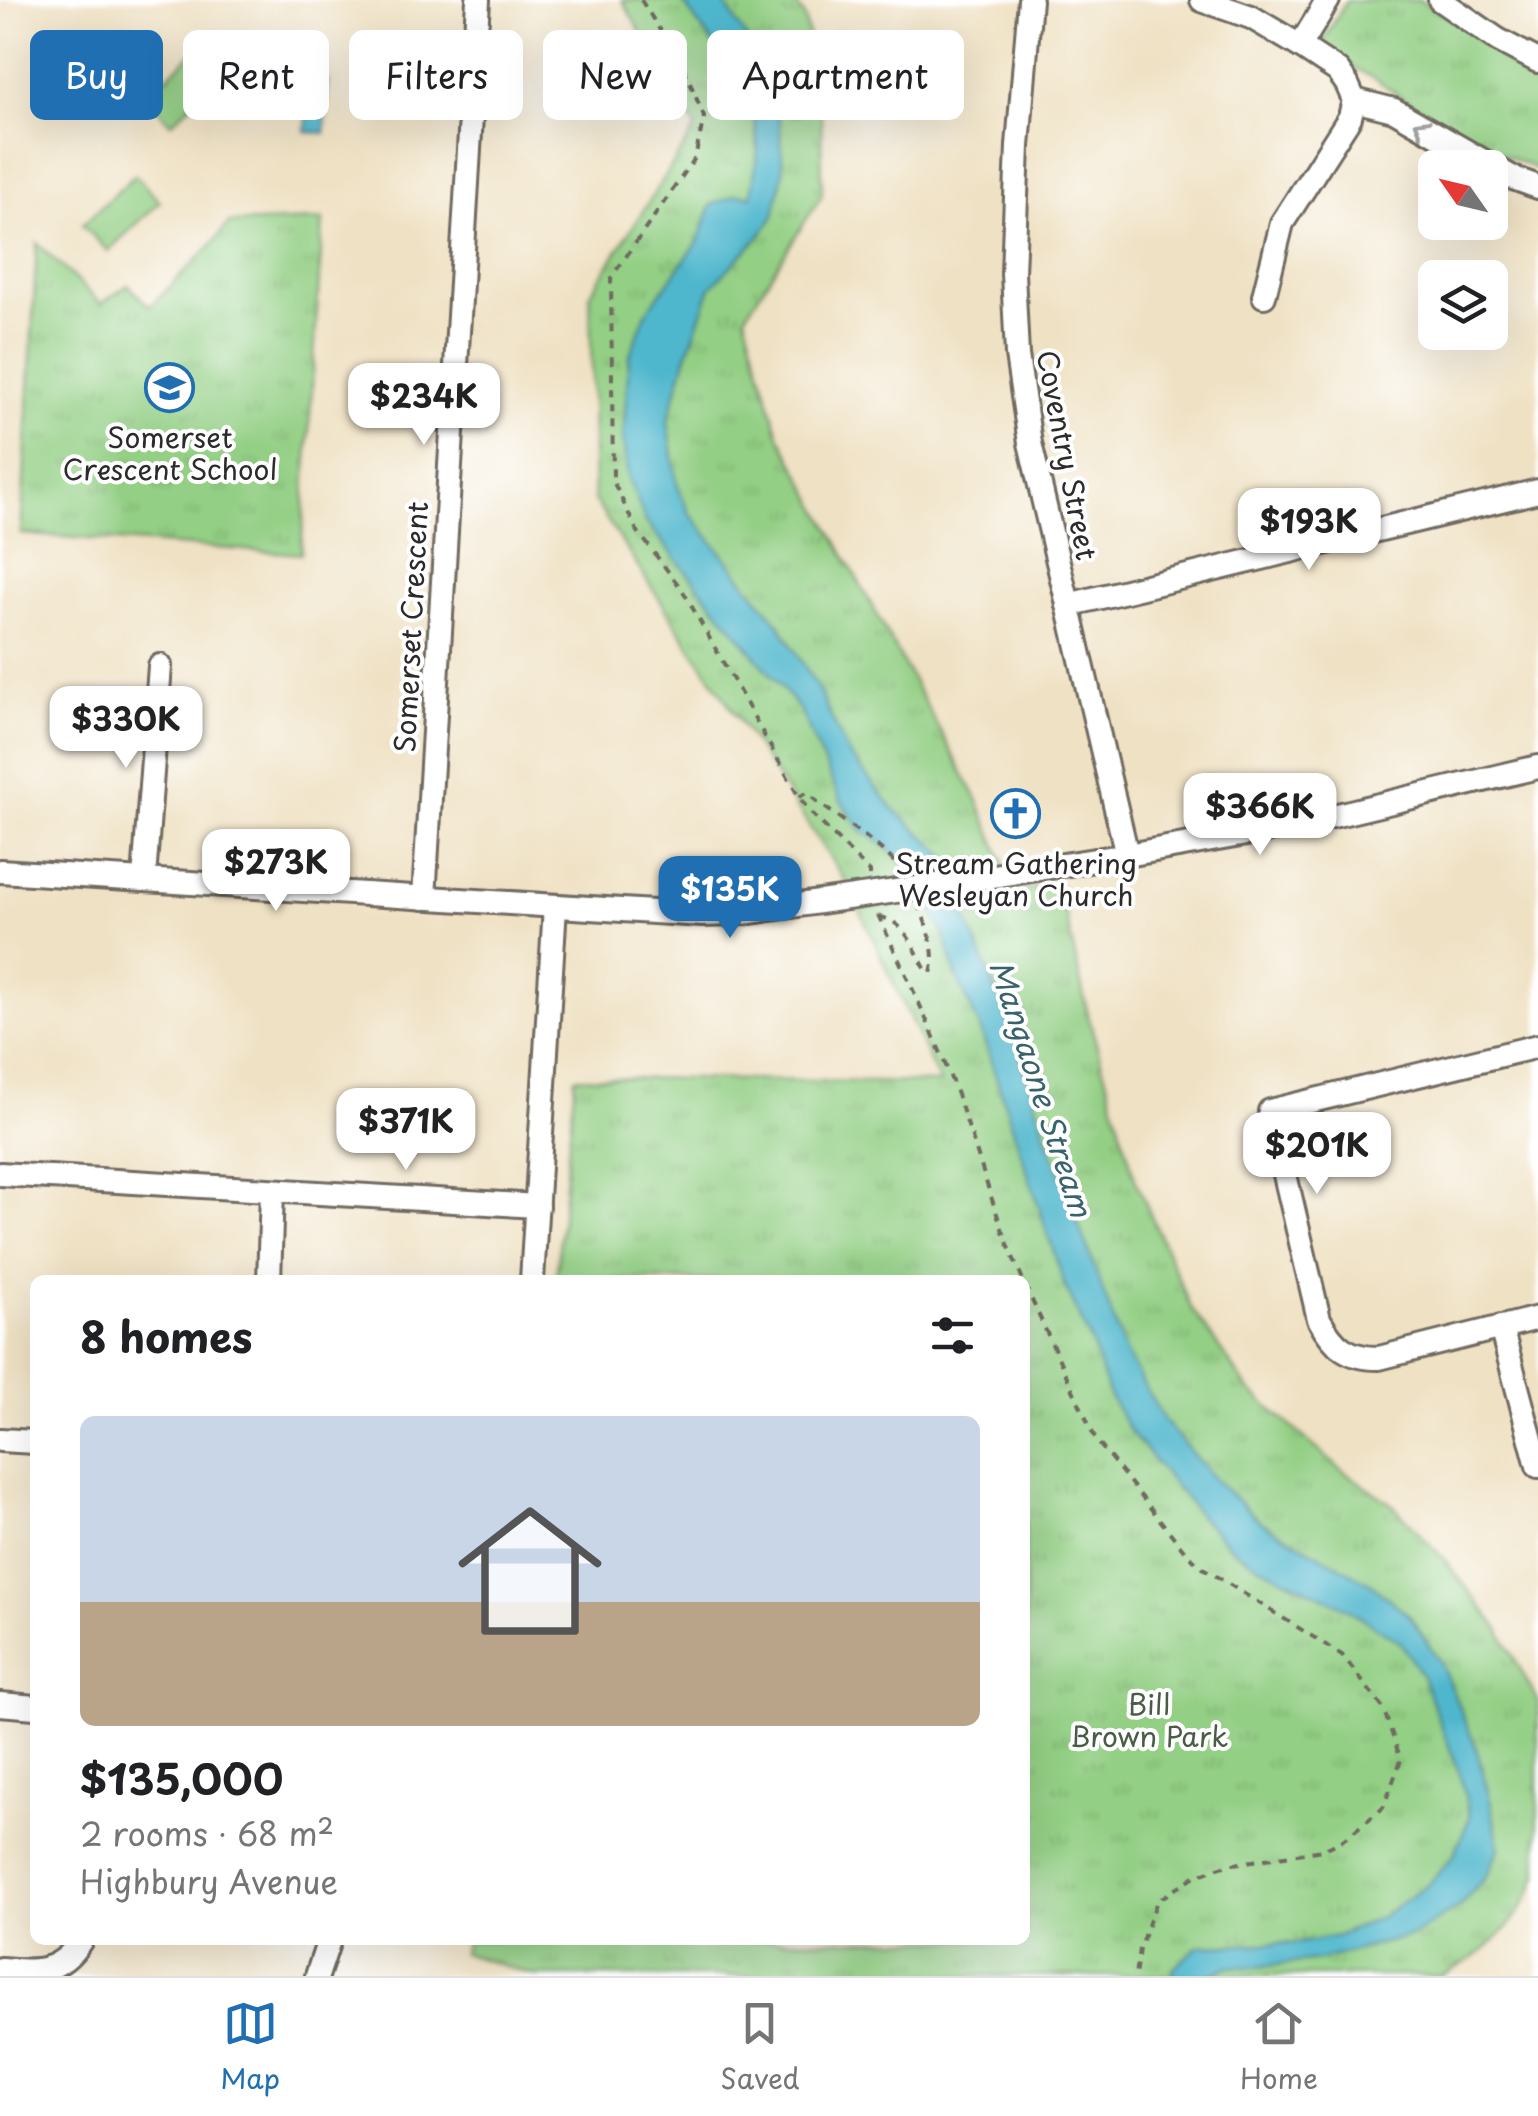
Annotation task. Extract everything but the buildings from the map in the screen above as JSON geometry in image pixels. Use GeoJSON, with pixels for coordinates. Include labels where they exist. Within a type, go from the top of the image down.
{"type":"FeatureCollection","features":[{"type":"Feature","properties":{"kind":"street","name":"Somerset Crescent"},"geometry":{"type":"LineString","coordinates":[[424,898],[478,0]]}},
{"type":"Feature","properties":{"kind":"street","name":"Coventry Street"},"geometry":{"type":"LineString","coordinates":[[1030,0],[1013,273],[1022,399],[1127,855]]}},
{"type":"Feature","properties":{"kind":"street"},"geometry":{"type":"LineString","coordinates":[[1202,0],[1251,18],[1300,46],[1338,71],[1354,100],[1350,116],[1282,223],[1264,296]]}},
{"type":"Feature","properties":{"kind":"street"},"geometry":{"type":"LineString","coordinates":[[1300,46],[1328,0]]}},
{"type":"Feature","properties":{"kind":"street"},"geometry":{"type":"LineString","coordinates":[[1440,0],[1498,40],[1538,61]]}},
{"type":"Feature","properties":{"kind":"street"},"geometry":{"type":"LineString","coordinates":[[1354,100],[1394,110],[1513,178],[1538,187]]}},
{"type":"Feature","properties":{"kind":"street"},"geometry":{"type":"LineString","coordinates":[[1068,605],[1538,491]]}},
{"type":"Feature","properties":{"kind":"street"},"geometry":{"type":"LineString","coordinates":[[144,880],[160,666]]}},
{"type":"Feature","properties":{"kind":"street"},"geometry":{"type":"LineString","coordinates":[[0,871],[702,915],[737,914],[1292,826],[1538,766]]}},
{"type":"Feature","properties":{"kind":"street"},"geometry":{"type":"LineString","coordinates":[[532,1275],[554,906]]}},
{"type":"Feature","properties":{"kind":"street"},"geometry":{"type":"LineString","coordinates":[[1538,1046],[1270,1111],[1318,1319],[1337,1345],[1351,1354],[1379,1358],[1538,1318]]}},
{"type":"Feature","properties":{"kind":"street"},"geometry":{"type":"LineString","coordinates":[[0,1174],[536,1206]]}},
{"type":"Feature","properties":{"kind":"street"},"geometry":{"type":"LineString","coordinates":[[268,1275],[272,1192]]}},
{"type":"Feature","properties":{"kind":"street"},"geometry":{"type":"LineString","coordinates":[[1501,1327],[1538,1466]]}},
{"type":"Feature","properties":{"kind":"street"},"geometry":{"type":"LineString","coordinates":[[0,1440],[30,1442]]}},
{"type":"Feature","properties":{"kind":"street"},"geometry":{"type":"LineString","coordinates":[[0,1704],[30,1707]]}},
{"type":"Feature","properties":{"kind":"street"},"geometry":{"type":"LineString","coordinates":[[0,1970],[39,1972],[71,1956],[78,1945]]}},
{"type":"Feature","properties":{"kind":"street"},"geometry":{"type":"LineString","coordinates":[[317,1976],[328,1945]]}},
{"type":"Feature","properties":{"kind":"path"},"geometry":{"type":"LineString","coordinates":[[640,0],[685,70],[704,117],[695,158],[611,278],[613,481],[636,529],[683,591],[799,797],[870,872],[877,912],[954,1084],[994,1207],[1021,1275]]}},
{"type":"Feature","properties":{"kind":"path"},"geometry":{"type":"LineString","coordinates":[[1030,1295],[1096,1440],[1107,1454],[1203,1568],[1342,1655],[1383,1708],[1401,1760],[1383,1808],[1343,1840],[1323,1850],[1228,1865],[1194,1877],[1158,1902],[1139,1949],[1135,1976]]}},
{"type":"Feature","properties":{"kind":"green space","name":"Bill Brown Park"},"geometry":{"type":"Polygon","coordinates":[[[622,0],[794,0],[807,30],[707,30],[707,120],[821,120],[822,195],[745,316],[779,435],[977,799],[1016,891],[1059,884],[1088,1015],[1136,1181],[1191,1308],[1248,1389],[1340,1469],[1393,1505],[1444,1559],[1499,1629],[1538,1702],[1538,1876],[1521,1909],[1500,1936],[1457,1968],[1440,1976],[536,1976],[462,1953],[465,1945],[1030,1945],[1030,1275],[556,1275],[575,1077],[940,1083],[848,885],[594,500],[590,294],[696,128],[687,112],[687,30],[639,30],[622,0]]]}},
{"type":"Feature","properties":{"kind":"green space"},"geometry":{"type":"Polygon","coordinates":[[[1347,0],[1419,0],[1538,71],[1538,170],[1508,156],[1508,150],[1494,150],[1456,133],[1378,81],[1319,48],[1347,0]]]}},
{"type":"Feature","properties":{"kind":"green space"},"geometry":{"type":"Polygon","coordinates":[[[183,62],[183,112],[171,123],[163,115],[163,81],[183,62]]]}},
{"type":"Feature","properties":{"kind":"green space"},"geometry":{"type":"Polygon","coordinates":[[[135,175],[160,202],[108,251],[82,225],[135,175]]]}},
{"type":"Feature","properties":{"kind":"green space"},"geometry":{"type":"Polygon","coordinates":[[[323,220],[301,554],[21,534],[37,243],[101,304],[128,285],[150,307],[229,223],[323,220]]]}},
{"type":"Feature","properties":{"kind":"water"},"geometry":{"type":"Polygon","coordinates":[[[681,0],[722,0],[741,30],[707,30],[707,36],[681,0]]]}},
{"type":"Feature","properties":{"kind":"water"},"geometry":{"type":"Polygon","coordinates":[[[307,120],[326,120],[325,133],[306,132],[307,120]]]}},
{"type":"Feature","properties":{"kind":"water"},"geometry":{"type":"Polygon","coordinates":[[[755,120],[779,120],[783,172],[774,216],[711,287],[668,421],[677,484],[689,512],[779,624],[816,685],[848,753],[893,808],[950,860],[911,869],[861,830],[841,801],[800,710],[646,522],[628,478],[623,440],[629,357],[647,311],[698,242],[711,205],[738,194],[751,196],[758,150],[755,120]]]}},
{"type":"Feature","properties":{"kind":"water"},"geometry":{"type":"Polygon","coordinates":[[[958,898],[1013,1032],[1048,1141],[1126,1354],[1165,1422],[1215,1480],[1261,1522],[1370,1583],[1409,1615],[1440,1662],[1476,1747],[1499,1847],[1488,1874],[1460,1906],[1414,1935],[1320,1960],[1227,1967],[1209,1976],[1172,1976],[1174,1967],[1199,1946],[1299,1943],[1337,1936],[1381,1917],[1428,1885],[1454,1855],[1470,1817],[1460,1775],[1422,1676],[1401,1643],[1345,1607],[1235,1551],[1202,1519],[1129,1430],[1108,1393],[1093,1347],[1064,1283],[980,1028],[929,904],[958,898]]]}},
{"type":"Feature","properties":{"kind":"waterway","name":"Mangaone Stream"},"geometry":{"type":"LineString","coordinates":[[921,859],[936,878]]}},
{"type":"Feature","properties":{"kind":"place","name":"Somerset Crescent School"},"geometry":{"type":"Point","coordinates":[170,388]}},
{"type":"Feature","properties":{"kind":"place","name":"Stream Gathering Wesleyan Church"},"geometry":{"type":"Point","coordinates":[1016,814]}}]}
